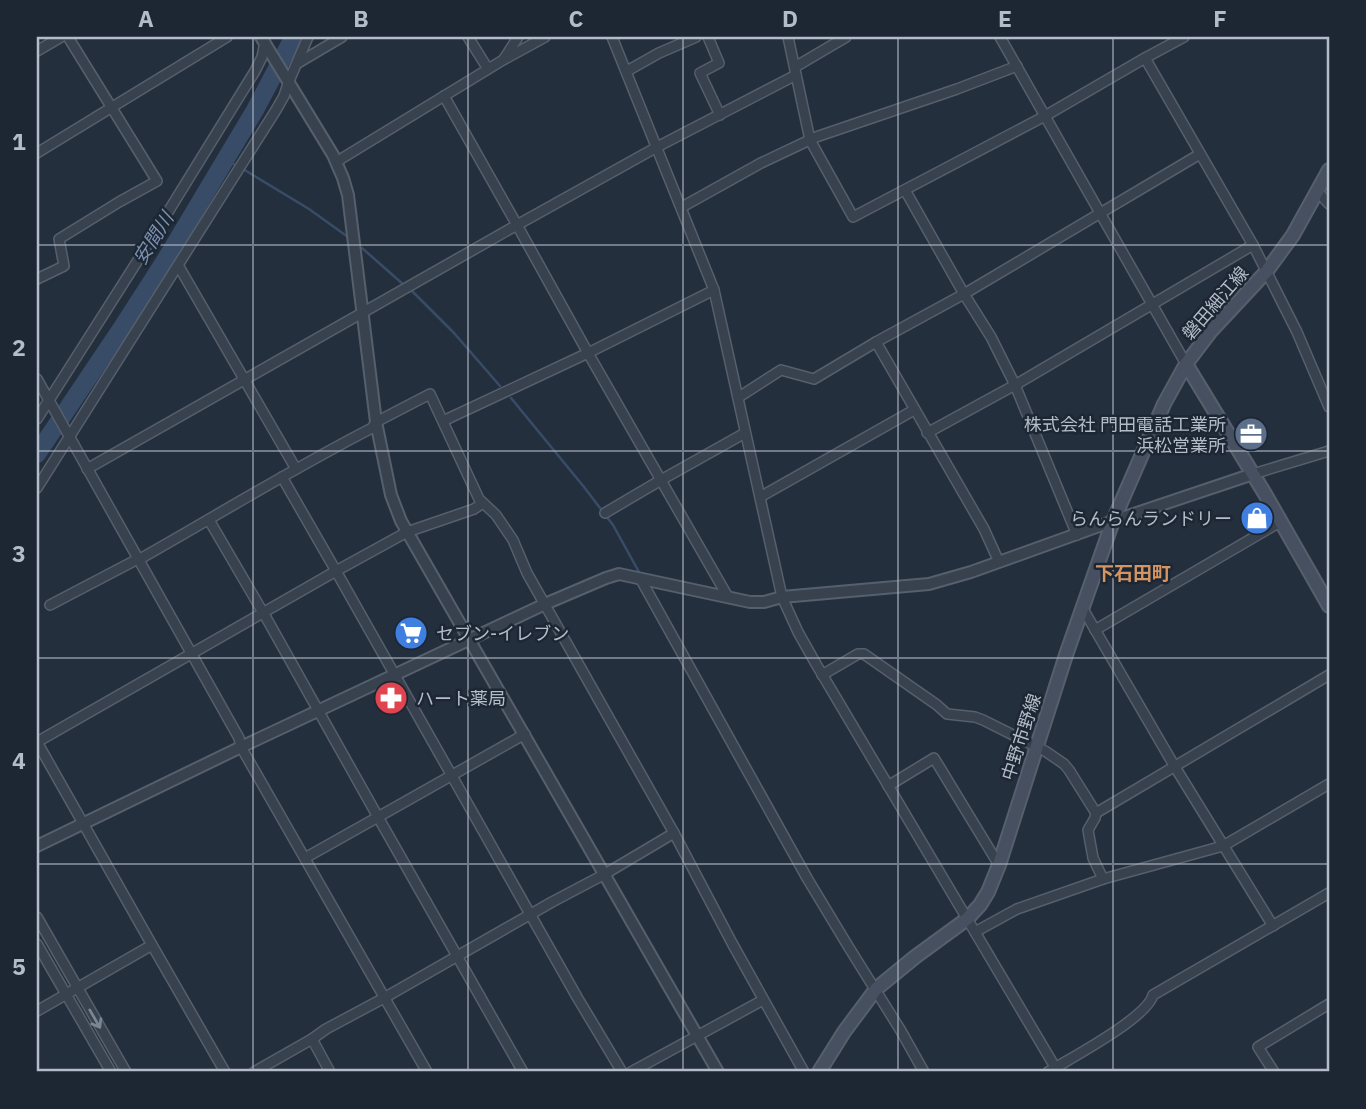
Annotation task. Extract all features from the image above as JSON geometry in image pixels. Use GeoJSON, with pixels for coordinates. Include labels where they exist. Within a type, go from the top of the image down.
{"type":"FeatureCollection","features":[{"type":"Feature","properties":{"kind":"main road","name":"磐田細江線"},"geometry":{"type":"LineString","coordinates":[[1329,170],[1293,236],[1266,272],[1211,331],[1186,364],[1329,606]]}},
{"type":"Feature","properties":{"kind":"main road","name":"中野市野線"},"geometry":{"type":"LineString","coordinates":[[820,1072],[844,1032],[876,989],[967,919],[988,892],[1113,521],[1164,404],[1186,364]]}},
{"type":"Feature","properties":{"kind":"street"},"geometry":{"type":"LineString","coordinates":[[37,51],[61,37]]}},
{"type":"Feature","properties":{"kind":"street"},"geometry":{"type":"LineString","coordinates":[[37,279],[64,267],[59,239],[157,181],[68,37]]}},
{"type":"Feature","properties":{"kind":"street"},"geometry":{"type":"LineString","coordinates":[[37,153],[227,37]]}},
{"type":"Feature","properties":{"kind":"street"},"geometry":{"type":"LineString","coordinates":[[37,488],[276,110],[308,37]]}},
{"type":"Feature","properties":{"kind":"street"},"geometry":{"type":"LineString","coordinates":[[289,81],[299,62],[342,37]]}},
{"type":"Feature","properties":{"kind":"street"},"geometry":{"type":"LineString","coordinates":[[468,37],[488,69]]}},
{"type":"Feature","properties":{"kind":"street"},"geometry":{"type":"LineString","coordinates":[[503,60],[518,37]]}},
{"type":"Feature","properties":{"kind":"street"},"geometry":{"type":"LineString","coordinates":[[336,162],[545,37]]}},
{"type":"Feature","properties":{"kind":"street"},"geometry":{"type":"LineString","coordinates":[[612,37],[715,290],[782,597],[822,675],[975,932],[1054,1071],[1125,1025],[1151,1003],[1153,995],[1329,893]]}},
{"type":"Feature","properties":{"kind":"street"},"geometry":{"type":"LineString","coordinates":[[627,71],[696,37]]}},
{"type":"Feature","properties":{"kind":"street"},"geometry":{"type":"LineString","coordinates":[[708,37],[719,63],[700,73],[720,115]]}},
{"type":"Feature","properties":{"kind":"street"},"geometry":{"type":"LineString","coordinates":[[788,37],[810,140],[853,217],[1045,116],[1182,37]]}},
{"type":"Feature","properties":{"kind":"street"},"geometry":{"type":"LineString","coordinates":[[87,469],[517,225],[720,115],[846,37]]}},
{"type":"Feature","properties":{"kind":"street"},"geometry":{"type":"LineString","coordinates":[[1000,37],[1186,364]]}},
{"type":"Feature","properties":{"kind":"street"},"geometry":{"type":"LineString","coordinates":[[264,40],[344,178],[376,422],[391,495],[401,521],[718,1072]]}},
{"type":"Feature","properties":{"kind":"street"},"geometry":{"type":"LineString","coordinates":[[37,419],[247,83],[262,57],[264,40]]}},
{"type":"Feature","properties":{"kind":"street"},"geometry":{"type":"LineString","coordinates":[[1145,58],[1253,245],[1297,332],[1329,407]]}},
{"type":"Feature","properties":{"kind":"street"},"geometry":{"type":"LineString","coordinates":[[682,207],[761,163],[810,140],[1017,66]]}},
{"type":"Feature","properties":{"kind":"street"},"geometry":{"type":"LineString","coordinates":[[444,96],[727,597]]}},
{"type":"Feature","properties":{"kind":"street"},"geometry":{"type":"LineString","coordinates":[[739,397],[781,370],[814,379],[964,294],[1199,154]]}},
{"type":"Feature","properties":{"kind":"street"},"geometry":{"type":"LineString","coordinates":[[905,191],[991,337],[1015,385],[1077,534]]}},
{"type":"Feature","properties":{"kind":"street"},"geometry":{"type":"LineString","coordinates":[[1318,192],[1329,204]]}},
{"type":"Feature","properties":{"kind":"street"},"geometry":{"type":"LineString","coordinates":[[928,433],[1253,245]]}},
{"type":"Feature","properties":{"kind":"street"},"geometry":{"type":"LineString","coordinates":[[178,265],[296,469]]}},
{"type":"Feature","properties":{"kind":"street"},"geometry":{"type":"LineString","coordinates":[[443,421],[715,290]]}},
{"type":"Feature","properties":{"kind":"street"},"geometry":{"type":"LineString","coordinates":[[876,342],[984,529],[999,562]]}},
{"type":"Feature","properties":{"kind":"street"},"geometry":{"type":"LineString","coordinates":[[37,379],[239,738],[241,747],[427,1072]]}},
{"type":"Feature","properties":{"kind":"street"},"geometry":{"type":"LineString","coordinates":[[50,605],[138,560],[296,469],[372,429],[376,422],[430,394],[479,499],[496,515],[513,540],[527,573],[674,833],[804,1072]]}},
{"type":"Feature","properties":{"kind":"street"},"geometry":{"type":"LineString","coordinates":[[760,497],[914,410]]}},
{"type":"Feature","properties":{"kind":"street"},"geometry":{"type":"LineString","coordinates":[[605,513],[745,433]]}},
{"type":"Feature","properties":{"kind":"street"},"geometry":{"type":"LineString","coordinates":[[37,846],[395,674],[545,604],[619,574],[750,602],[929,584],[971,572],[1253,474],[1329,453]]}},
{"type":"Feature","properties":{"kind":"street"},"geometry":{"type":"LineString","coordinates":[[282,477],[622,1072]]}},
{"type":"Feature","properties":{"kind":"street"},"geometry":{"type":"LineString","coordinates":[[225,1072],[37,742],[407,532],[474,509],[483,503]]}},
{"type":"Feature","properties":{"kind":"street"},"geometry":{"type":"LineString","coordinates":[[209,520],[523,1072]]}},
{"type":"Feature","properties":{"kind":"street"},"geometry":{"type":"LineString","coordinates":[[1095,630],[1280,522]]}},
{"type":"Feature","properties":{"kind":"street"},"geometry":{"type":"LineString","coordinates":[[640,578],[807,878],[924,1072]]}},
{"type":"Feature","properties":{"kind":"street"},"geometry":{"type":"LineString","coordinates":[[1083,609],[1175,767],[1273,926]]}},
{"type":"Feature","properties":{"kind":"street"},"geometry":{"type":"LineString","coordinates":[[822,675],[864,653],[947,714],[975,717],[1051,754],[1069,770],[1096,813]]}},
{"type":"Feature","properties":{"kind":"street"},"geometry":{"type":"LineString","coordinates":[[1103,879],[1093,858],[1088,830],[1096,813],[1329,675]]}},
{"type":"Feature","properties":{"kind":"street"},"geometry":{"type":"LineString","coordinates":[[305,858],[525,734]]}},
{"type":"Feature","properties":{"kind":"street"},"geometry":{"type":"LineString","coordinates":[[888,786],[934,758],[999,865]]}},
{"type":"Feature","properties":{"kind":"street"},"geometry":{"type":"LineString","coordinates":[[975,932],[1017,909],[1103,879],[1223,846],[1329,784]]}},
{"type":"Feature","properties":{"kind":"street"},"geometry":{"type":"LineString","coordinates":[[254,1072],[674,833]]}},
{"type":"Feature","properties":{"kind":"street"},"geometry":{"type":"LineString","coordinates":[[37,917],[126,1072]]}},
{"type":"Feature","properties":{"kind":"street"},"geometry":{"type":"LineString","coordinates":[[37,944],[111,1072]]}},
{"type":"Feature","properties":{"kind":"street"},"geometry":{"type":"LineString","coordinates":[[37,1011],[152,946]]}},
{"type":"Feature","properties":{"kind":"street"},"geometry":{"type":"LineString","coordinates":[[631,1072],[763,1000]]}},
{"type":"Feature","properties":{"kind":"street"},"geometry":{"type":"LineString","coordinates":[[1274,1072],[1258,1046],[1329,1004]]}},
{"type":"Feature","properties":{"kind":"street"},"geometry":{"type":"LineString","coordinates":[[312,1039],[330,1072]]}},
{"type":"Feature","properties":{"kind":"waterway","name":"安間川"},"geometry":{"type":"LineString","coordinates":[[37,454],[166,259],[255,110],[292,37]]}},
{"type":"Feature","properties":{"kind":"waterway"},"geometry":{"type":"LineString","coordinates":[[180,60],[199,49]]}},
{"type":"Feature","properties":{"kind":"waterway"},"geometry":{"type":"LineString","coordinates":[[114,101],[166,69]]}},
{"type":"Feature","properties":{"kind":"waterway"},"geometry":{"type":"LineString","coordinates":[[93,113],[102,108]]}},
{"type":"Feature","properties":{"kind":"waterway"},"geometry":{"type":"LineString","coordinates":[[37,148],[55,137]]}},
{"type":"Feature","properties":{"kind":"waterway"},"geometry":{"type":"LineString","coordinates":[[226,159],[235,165]]}},
{"type":"Feature","properties":{"kind":"waterway"},"geometry":{"type":"LineString","coordinates":[[243,169],[309,209],[348,237]]}},
{"type":"Feature","properties":{"kind":"waterway"},"geometry":{"type":"LineString","coordinates":[[362,248],[404,285]]}},
{"type":"Feature","properties":{"kind":"waterway"},"geometry":{"type":"LineString","coordinates":[[410,289],[454,333],[500,386]]}},
{"type":"Feature","properties":{"kind":"waterway"},"geometry":{"type":"LineString","coordinates":[[511,398],[613,525],[639,572]]}},
{"type":"Feature","properties":{"kind":"waterway"},"geometry":{"type":"LineString","coordinates":[[885,997],[904,1027]]}},
{"type":"Feature","properties":{"kind":"place","name":"株式会社 門田電話工業所 浜松営業所"},"geometry":{"type":"Point","coordinates":[1251,434]}},
{"type":"Feature","properties":{"kind":"place","name":"らんらんランドリー"},"geometry":{"type":"Point","coordinates":[1257,518]}},
{"type":"Feature","properties":{"kind":"place","name":"セブン-イレブン"},"geometry":{"type":"Point","coordinates":[411,633]}},
{"type":"Feature","properties":{"kind":"place","name":"ハート薬局"},"geometry":{"type":"Point","coordinates":[391,698]}},
{"type":"Feature","properties":{"kind":"district","name":"下石田町"},"geometry":{"type":"Point","coordinates":[1133,573]}}]}
